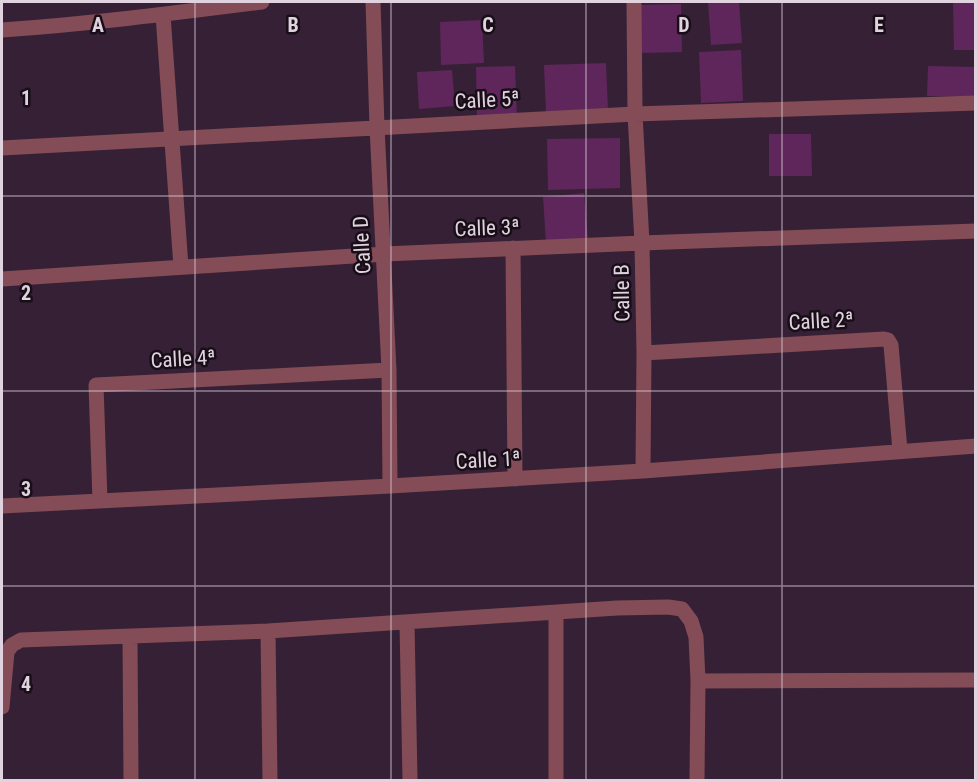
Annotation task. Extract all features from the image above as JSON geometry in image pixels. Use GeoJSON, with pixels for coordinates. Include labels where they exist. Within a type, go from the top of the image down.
{"type":"FeatureCollection","features":[{"type":"Feature","properties":{"kind":"street"},"geometry":{"type":"LineString","coordinates":[[2,30],[74,25],[262,2]]}},
{"type":"Feature","properties":{"kind":"street","name":"Calle D"},"geometry":{"type":"LineString","coordinates":[[373,2],[389,370],[390,486]]}},
{"type":"Feature","properties":{"kind":"street","name":"Calle B"},"geometry":{"type":"LineString","coordinates":[[634,2],[635,114],[642,243],[643,471]]}},
{"type":"Feature","properties":{"kind":"street"},"geometry":{"type":"LineString","coordinates":[[163,15],[181,267]]}},
{"type":"Feature","properties":{"kind":"street","name":"Calle 5ª"},"geometry":{"type":"LineString","coordinates":[[2,148],[635,114],[975,104]]}},
{"type":"Feature","properties":{"kind":"street","name":"Calle 3ª"},"geometry":{"type":"LineString","coordinates":[[2,279],[384,254],[975,231]]}},
{"type":"Feature","properties":{"kind":"street"},"geometry":{"type":"LineString","coordinates":[[513,248],[515,479]]}},
{"type":"Feature","properties":{"kind":"street","name":"Calle 2ª"},"geometry":{"type":"LineString","coordinates":[[644,353],[888,340],[891,345],[900,451]]}},
{"type":"Feature","properties":{"kind":"street","name":"Calle 4ª"},"geometry":{"type":"LineString","coordinates":[[100,501],[96,385],[389,370]]}},
{"type":"Feature","properties":{"kind":"street","name":"Calle 1ª"},"geometry":{"type":"LineString","coordinates":[[2,506],[515,479],[975,446]]}},
{"type":"Feature","properties":{"kind":"street"},"geometry":{"type":"LineString","coordinates":[[2,707],[7,652],[12,645],[21,640],[268,631],[617,608],[668,607],[682,609],[691,621],[696,637],[698,780]]}},
{"type":"Feature","properties":{"kind":"street"},"geometry":{"type":"LineString","coordinates":[[555,613],[556,780]]}},
{"type":"Feature","properties":{"kind":"street"},"geometry":{"type":"LineString","coordinates":[[407,623],[410,780]]}},
{"type":"Feature","properties":{"kind":"street"},"geometry":{"type":"LineString","coordinates":[[268,631],[270,780]]}},
{"type":"Feature","properties":{"kind":"street"},"geometry":{"type":"LineString","coordinates":[[130,637],[131,780]]}},
{"type":"Feature","properties":{"kind":"street"},"geometry":{"type":"LineString","coordinates":[[698,681],[975,680]]}},
{"type":"Feature","properties":{"kind":"building"},"geometry":{"type":"Polygon","coordinates":[[[708,2],[739,2],[742,43],[711,45],[708,2]]]}},
{"type":"Feature","properties":{"kind":"building"},"geometry":{"type":"Polygon","coordinates":[[[953,2],[976,2],[976,50],[954,50],[953,2]]]}},
{"type":"Feature","properties":{"kind":"building"},"geometry":{"type":"Polygon","coordinates":[[[681,4],[682,52],[641,53],[640,5],[681,4]]]}},
{"type":"Feature","properties":{"kind":"building"},"geometry":{"type":"Polygon","coordinates":[[[482,20],[484,63],[441,65],[440,22],[482,20]]]}},
{"type":"Feature","properties":{"kind":"building"},"geometry":{"type":"Polygon","coordinates":[[[741,50],[743,101],[701,103],[699,52],[741,50]]]}},
{"type":"Feature","properties":{"kind":"building"},"geometry":{"type":"Polygon","coordinates":[[[606,63],[608,110],[546,113],[544,65],[606,63]]]}},
{"type":"Feature","properties":{"kind":"building"},"geometry":{"type":"Polygon","coordinates":[[[515,66],[517,119],[477,120],[476,67],[515,66]]]}},
{"type":"Feature","properties":{"kind":"building"},"geometry":{"type":"Polygon","coordinates":[[[928,66],[976,67],[976,97],[927,96],[928,66]]]}},
{"type":"Feature","properties":{"kind":"building"},"geometry":{"type":"Polygon","coordinates":[[[452,70],[455,106],[419,109],[417,72],[452,70]]]}},
{"type":"Feature","properties":{"kind":"building"},"geometry":{"type":"Polygon","coordinates":[[[769,134],[811,134],[812,176],[769,176],[769,134]]]}},
{"type":"Feature","properties":{"kind":"building"},"geometry":{"type":"Polygon","coordinates":[[[620,138],[620,188],[548,190],[547,139],[620,138]]]}},
{"type":"Feature","properties":{"kind":"building"},"geometry":{"type":"Polygon","coordinates":[[[584,193],[588,240],[546,243],[543,197],[584,193]]]}}]}
